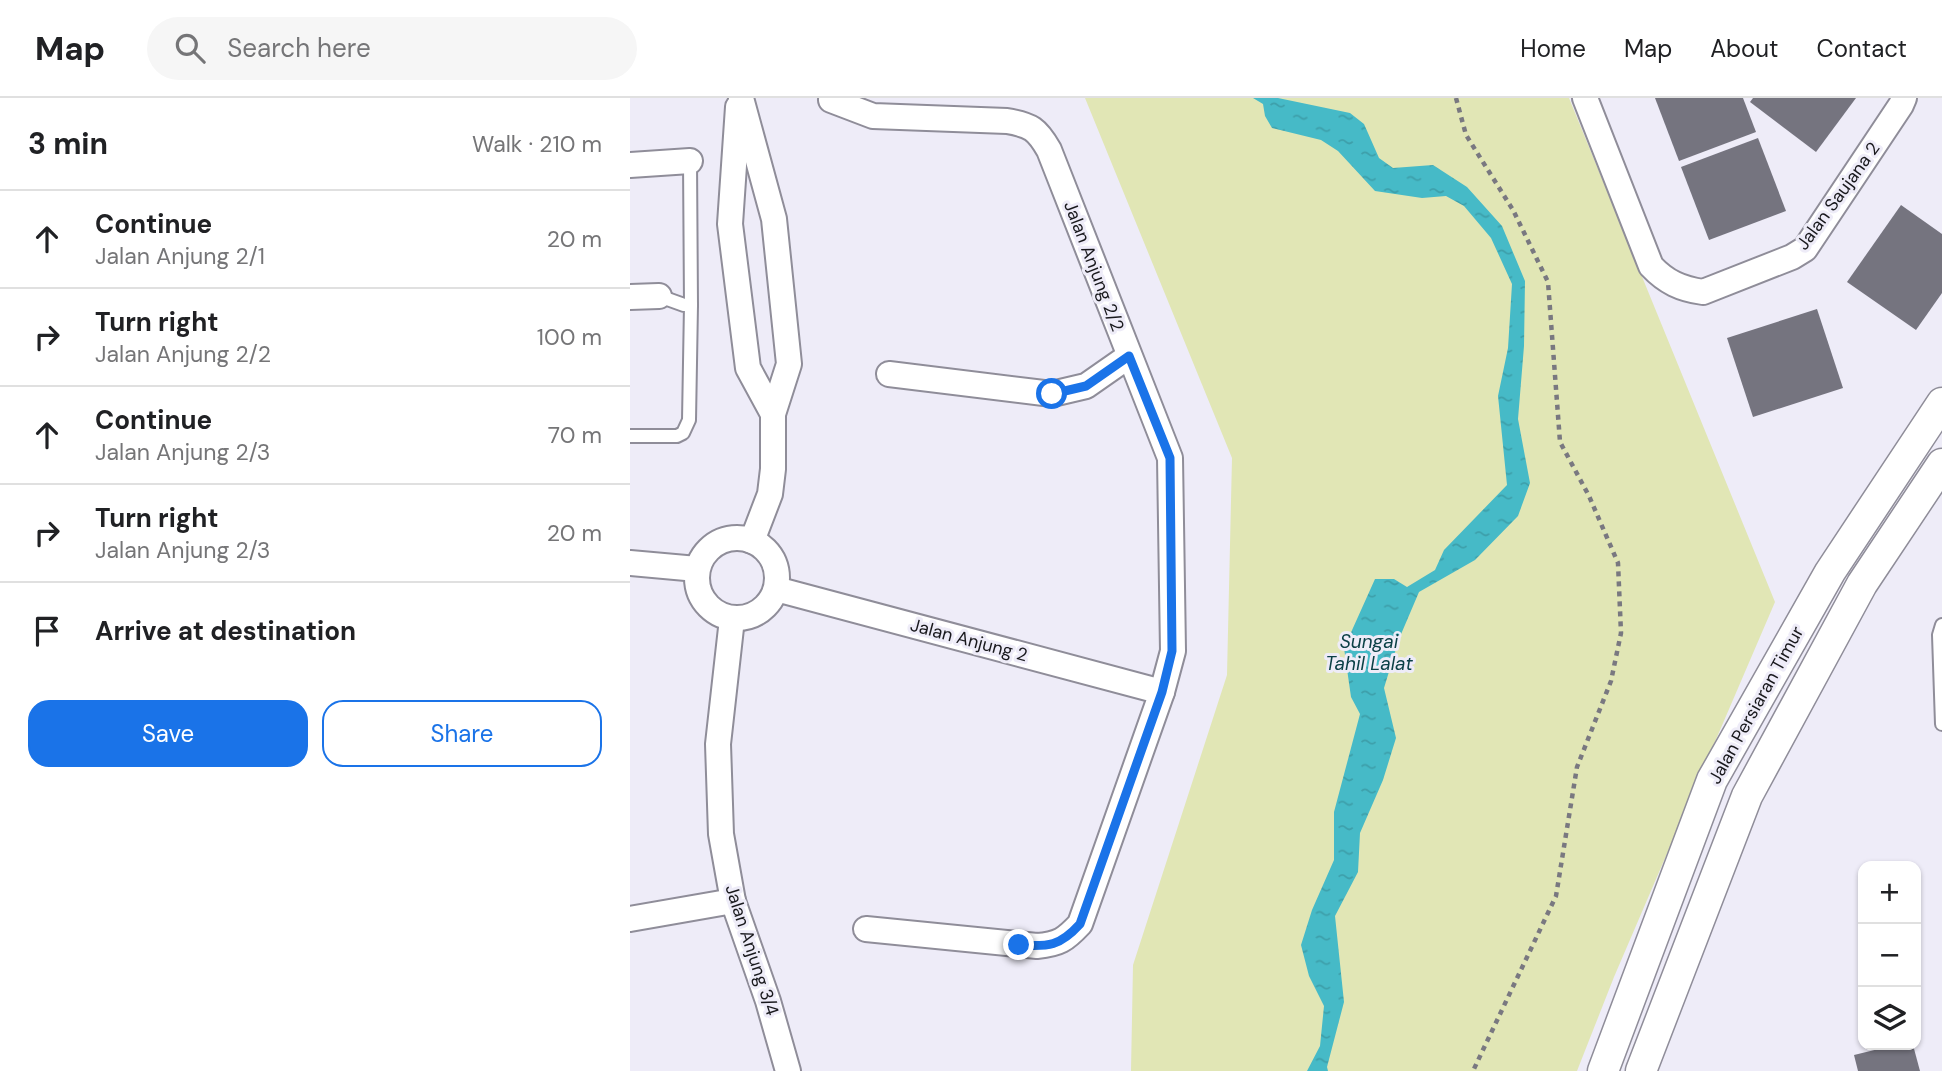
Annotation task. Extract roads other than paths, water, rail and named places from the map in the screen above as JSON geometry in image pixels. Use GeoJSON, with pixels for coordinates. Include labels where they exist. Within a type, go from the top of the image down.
{"type":"FeatureCollection","features":[{"type":"Feature","properties":{"kind":"street"},"geometry":{"type":"LineString","coordinates":[[740,98],[730,224],[748,368],[773,414]]}},
{"type":"Feature","properties":{"kind":"street"},"geometry":{"type":"LineString","coordinates":[[740,98],[774,219],[789,364],[773,414],[774,469],[770,494],[752,541]]}},
{"type":"Feature","properties":{"kind":"street","name":"Jalan Saujana 2"},"geometry":{"type":"LineString","coordinates":[[1585,98],[1651,266],[1674,284],[1687,290],[1703,292],[1792,257],[1805,249],[1904,98]]}},
{"type":"Feature","properties":{"kind":"street","name":"Jalan Anjung 2/2"},"geometry":{"type":"LineString","coordinates":[[831,100],[873,116],[1007,121],[1025,124],[1040,134],[1049,150],[1170,458],[1172,651],[1162,692],[1080,924],[1069,936],[1056,944],[1037,946],[866,929]]}},
{"type":"Feature","properties":{"kind":"street"},"geometry":{"type":"LineString","coordinates":[[630,165],[690,160]]}},
{"type":"Feature","properties":{"kind":"street"},"geometry":{"type":"LineString","coordinates":[[630,297],[659,296]]}},
{"type":"Feature","properties":{"kind":"street"},"geometry":{"type":"LineString","coordinates":[[889,373],[1052,394],[1086,386],[1129,356]]}},
{"type":"Feature","properties":{"kind":"street","name":"Jalan Persiaran Timur"},"geometry":{"type":"LineString","coordinates":[[1604,1071],[1712,780],[1830,572],[1942,403]]}},
{"type":"Feature","properties":{"kind":"street","name":"Jalan Persiaran Timur"},"geometry":{"type":"LineString","coordinates":[[1641,1071],[1746,796],[1863,584],[1942,464]]}},
{"type":"Feature","properties":{"kind":"street"},"geometry":{"type":"LineString","coordinates":[[735,538],[752,541],[764,549],[774,561],[778,574],[776,589],[770,602],[760,612],[747,618],[732,619],[716,613],[703,602],[697,586],[697,569],[705,553],[718,543],[735,538]]}},
{"type":"Feature","properties":{"kind":"street"},"geometry":{"type":"LineString","coordinates":[[630,562],[697,569]]}},
{"type":"Feature","properties":{"kind":"street","name":"Jalan Anjung 2"},"geometry":{"type":"LineString","coordinates":[[776,589],[1162,692]]}},
{"type":"Feature","properties":{"kind":"street","name":"Jalan Anjung 3/4"},"geometry":{"type":"LineString","coordinates":[[732,619],[718,744],[721,834],[733,901],[768,1001],[788,1071]]}},
{"type":"Feature","properties":{"kind":"street"},"geometry":{"type":"LineString","coordinates":[[630,919],[733,901]]}},
{"type":"Feature","properties":{"kind":"lane"},"geometry":{"type":"LineString","coordinates":[[630,436],[670,438],[683,433],[687,427],[691,304],[690,160]]}},
{"type":"Feature","properties":{"kind":"lane"},"geometry":{"type":"LineString","coordinates":[[659,296],[684,305],[691,304]]}},
{"type":"Feature","properties":{"kind":"lane"},"geometry":{"type":"LineString","coordinates":[[1942,625],[1942,724]]}},
{"type":"Feature","properties":{"kind":"water","name":"Sungai Tahil Lalat"},"geometry":{"type":"Polygon","coordinates":[[[1253,98],[1278,98],[1350,113],[1364,124],[1379,158],[1393,168],[1433,165],[1467,187],[1502,226],[1525,281],[1524,346],[1518,419],[1530,483],[1518,516],[1475,560],[1419,592],[1399,639],[1384,688],[1396,738],[1383,780],[1360,833],[1358,872],[1335,916],[1344,1002],[1328,1071],[1307,1071],[1320,1046],[1324,1006],[1309,976],[1301,945],[1312,910],[1334,860],[1334,812],[1360,714],[1351,697],[1344,648],[1375,579],[1394,579],[1407,587],[1435,570],[1444,550],[1507,485],[1498,396],[1508,348],[1512,284],[1491,238],[1464,206],[1446,196],[1422,198],[1375,191],[1338,151],[1321,140],[1272,128],[1265,116],[1263,104],[1253,98]]]}}]}
